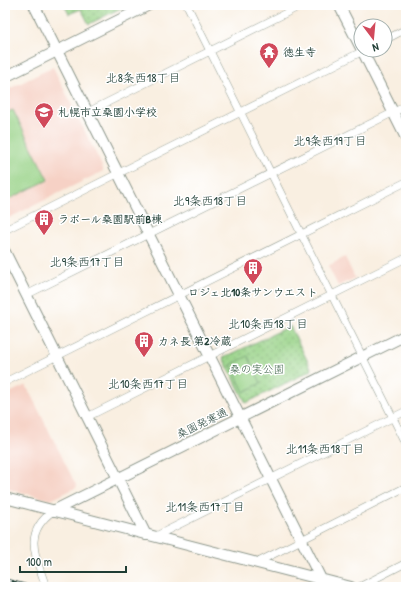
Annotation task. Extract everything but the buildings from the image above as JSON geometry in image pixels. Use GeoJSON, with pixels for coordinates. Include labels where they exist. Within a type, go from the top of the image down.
{"type":"FeatureCollection","features":[{"type":"Feature","properties":{"kind":"street"},"geometry":{"type":"LineString","coordinates":[[34,5],[320,579]]}},
{"type":"Feature","properties":{"kind":"street"},"geometry":{"type":"LineString","coordinates":[[5,77],[150,5]]}},
{"type":"Feature","properties":{"kind":"street"},"geometry":{"type":"LineString","coordinates":[[187,5],[406,444]]}},
{"type":"Feature","properties":{"kind":"street"},"geometry":{"type":"LineString","coordinates":[[88,112],[302,5]]}},
{"type":"Feature","properties":{"kind":"street"},"geometry":{"type":"LineString","coordinates":[[340,5],[353,32]]}},
{"type":"Feature","properties":{"kind":"street"},"geometry":{"type":"LineString","coordinates":[[393,36],[406,29]]}},
{"type":"Feature","properties":{"kind":"street"},"geometry":{"type":"LineString","coordinates":[[5,230],[353,55]]}},
{"type":"Feature","properties":{"kind":"street"},"geometry":{"type":"LineString","coordinates":[[366,58],[406,138]]}},
{"type":"Feature","properties":{"kind":"street"},"geometry":{"type":"LineString","coordinates":[[26,295],[406,106]]}},
{"type":"Feature","properties":{"kind":"street"},"geometry":{"type":"LineString","coordinates":[[5,382],[406,182]]}},
{"type":"Feature","properties":{"kind":"street"},"geometry":{"type":"LineString","coordinates":[[5,252],[118,478],[150,536]]}},
{"type":"Feature","properties":{"kind":"street"},"geometry":{"type":"LineString","coordinates":[[87,417],[406,258]]}},
{"type":"Feature","properties":{"kind":"street","name":"桑園発寒通"},"geometry":{"type":"LineString","coordinates":[[53,511],[406,335]]}},
{"type":"Feature","properties":{"kind":"street"},"geometry":{"type":"LineString","coordinates":[[150,536],[406,411]]}},
{"type":"Feature","properties":{"kind":"street"},"geometry":{"type":"LineString","coordinates":[[256,563],[406,487]]}},
{"type":"Feature","properties":{"kind":"street"},"geometry":{"type":"LineString","coordinates":[[5,498],[351,587]]}},
{"type":"Feature","properties":{"kind":"street"},"geometry":{"type":"LineString","coordinates":[[46,587],[35,553],[33,540],[42,519],[53,511]]}},
{"type":"Feature","properties":{"kind":"street"},"geometry":{"type":"LineString","coordinates":[[359,587],[406,563]]}},
{"type":"Feature","properties":{"kind":"shaded area","name":"札幌市立桑園小学校"},"geometry":{"type":"Polygon","coordinates":[[[53,67],[103,168],[103,171],[5,220],[5,91],[53,67]]]}},
{"type":"Feature","properties":{"kind":"shaded area"},"geometry":{"type":"Polygon","coordinates":[[[345,257],[355,278],[338,286],[328,266],[345,257]]]}},
{"type":"Feature","properties":{"kind":"shaded area"},"geometry":{"type":"Polygon","coordinates":[[[26,385],[77,487],[51,500],[5,488],[5,395],[26,385]]]}},
{"type":"Feature","properties":{"kind":"green space"},"geometry":{"type":"Polygon","coordinates":[[[64,5],[127,5],[89,24],[81,9],[69,14],[64,5]]]}},
{"type":"Feature","properties":{"kind":"green space"},"geometry":{"type":"Polygon","coordinates":[[[13,110],[48,180],[5,201],[5,113],[13,110]]]}},
{"type":"Feature","properties":{"kind":"green space","name":"桑の実公園"},"geometry":{"type":"Polygon","coordinates":[[[290,326],[312,370],[246,403],[223,358],[290,326]]]}},
{"type":"Feature","properties":{"kind":"green space"},"geometry":{"type":"Polygon","coordinates":[[[248,356],[261,383],[244,392],[231,365],[248,356]]]}},
{"type":"Feature","properties":{"kind":"railway"},"geometry":{"type":"LineString","coordinates":[[5,580],[31,587]]}},
{"type":"Feature","properties":{"kind":"place","name":"徳生寺"},"geometry":{"type":"Point","coordinates":[269,69]}},
{"type":"Feature","properties":{"kind":"place","name":"札幌市立桑園小学校"},"geometry":{"type":"Point","coordinates":[44,129]}},
{"type":"Feature","properties":{"kind":"place","name":"ラポール桑園駅前B棟"},"geometry":{"type":"Point","coordinates":[44,236]}},
{"type":"Feature","properties":{"kind":"place","name":"ロジェ北10条サンウエスト"},"geometry":{"type":"Point","coordinates":[253,285]}},
{"type":"Feature","properties":{"kind":"place","name":"カネ長 第2冷蔵"},"geometry":{"type":"Point","coordinates":[144,358]}},
{"type":"Feature","properties":{"kind":"district","name":"北8条西18丁目"},"geometry":{"type":"Point","coordinates":[143,78]}},
{"type":"Feature","properties":{"kind":"district","name":"北9条西19丁目"},"geometry":{"type":"Point","coordinates":[330,141]}},
{"type":"Feature","properties":{"kind":"district","name":"北9条西18丁目"},"geometry":{"type":"Point","coordinates":[210,201]}},
{"type":"Feature","properties":{"kind":"district","name":"北9条西17丁目"},"geometry":{"type":"Point","coordinates":[87,262]}},
{"type":"Feature","properties":{"kind":"district","name":"北10条西18丁目"},"geometry":{"type":"Point","coordinates":[268,324]}},
{"type":"Feature","properties":{"kind":"district","name":"北10条西17丁目"},"geometry":{"type":"Point","coordinates":[148,384]}},
{"type":"Feature","properties":{"kind":"district","name":"北11条西18丁目"},"geometry":{"type":"Point","coordinates":[325,449]}},
{"type":"Feature","properties":{"kind":"district","name":"北11条西17丁目"},"geometry":{"type":"Point","coordinates":[205,507]}}]}
